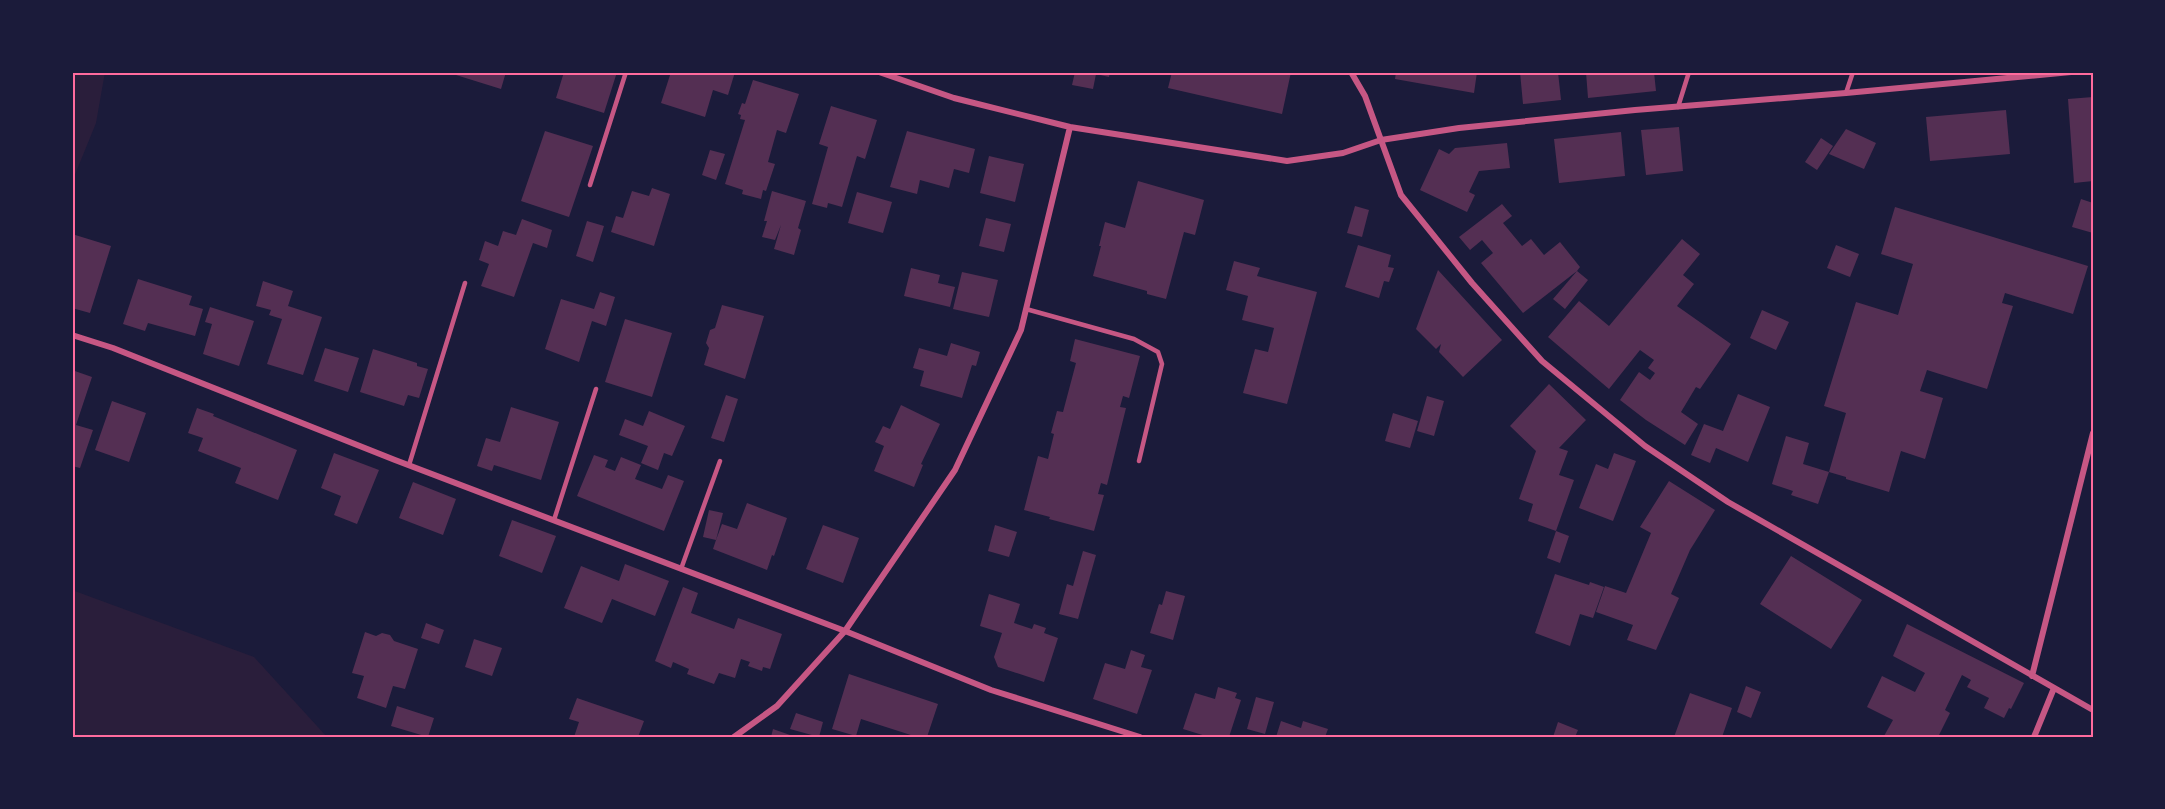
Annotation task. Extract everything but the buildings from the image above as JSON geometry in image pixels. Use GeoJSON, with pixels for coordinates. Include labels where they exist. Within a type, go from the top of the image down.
{"type":"FeatureCollection","features":[{"type":"Feature","properties":{"kind":"street"},"geometry":{"type":"LineString","coordinates":[[879,72],[954,98],[1070,127],[1287,161],[1343,153],[1381,140],[1459,128],[2071,72]]}},
{"type":"Feature","properties":{"kind":"street"},"geometry":{"type":"LineString","coordinates":[[1351,72],[1365,96],[1401,195],[1472,283],[1542,361],[1636,439],[1728,502],[2093,710]]}},
{"type":"Feature","properties":{"kind":"street"},"geometry":{"type":"LineString","coordinates":[[734,737],[777,706],[846,631],[955,470],[1021,330],[1070,127]]}},
{"type":"Feature","properties":{"kind":"street"},"geometry":{"type":"LineString","coordinates":[[72,335],[113,348],[409,465],[846,631],[991,690],[1138,737]]}},
{"type":"Feature","properties":{"kind":"street"},"geometry":{"type":"LineString","coordinates":[[2032,676],[2093,433]]}},
{"type":"Feature","properties":{"kind":"street"},"geometry":{"type":"LineString","coordinates":[[2034,737],[2054,688]]}},
{"type":"Feature","properties":{"kind":"lane"},"geometry":{"type":"LineString","coordinates":[[590,185],[626,72]]}},
{"type":"Feature","properties":{"kind":"lane"},"geometry":{"type":"LineString","coordinates":[[1678,107],[1689,72]]}},
{"type":"Feature","properties":{"kind":"lane"},"geometry":{"type":"LineString","coordinates":[[1846,93],[1853,72]]}},
{"type":"Feature","properties":{"kind":"lane"},"geometry":{"type":"LineString","coordinates":[[409,465],[465,283]]}},
{"type":"Feature","properties":{"kind":"lane"},"geometry":{"type":"LineString","coordinates":[[1026,309],[1134,339],[1158,352],[1162,364],[1139,461]]}},
{"type":"Feature","properties":{"kind":"lane"},"geometry":{"type":"LineString","coordinates":[[554,520],[596,389]]}},
{"type":"Feature","properties":{"kind":"lane"},"geometry":{"type":"LineString","coordinates":[[681,569],[720,461]]}},
{"type":"Feature","properties":{"kind":"shaded area"},"geometry":{"type":"Polygon","coordinates":[[[72,72],[105,72],[96,123],[72,182],[72,72]]]}},
{"type":"Feature","properties":{"kind":"shaded area"},"geometry":{"type":"Polygon","coordinates":[[[72,590],[254,657],[327,737],[72,737],[72,590]]]}}]}
